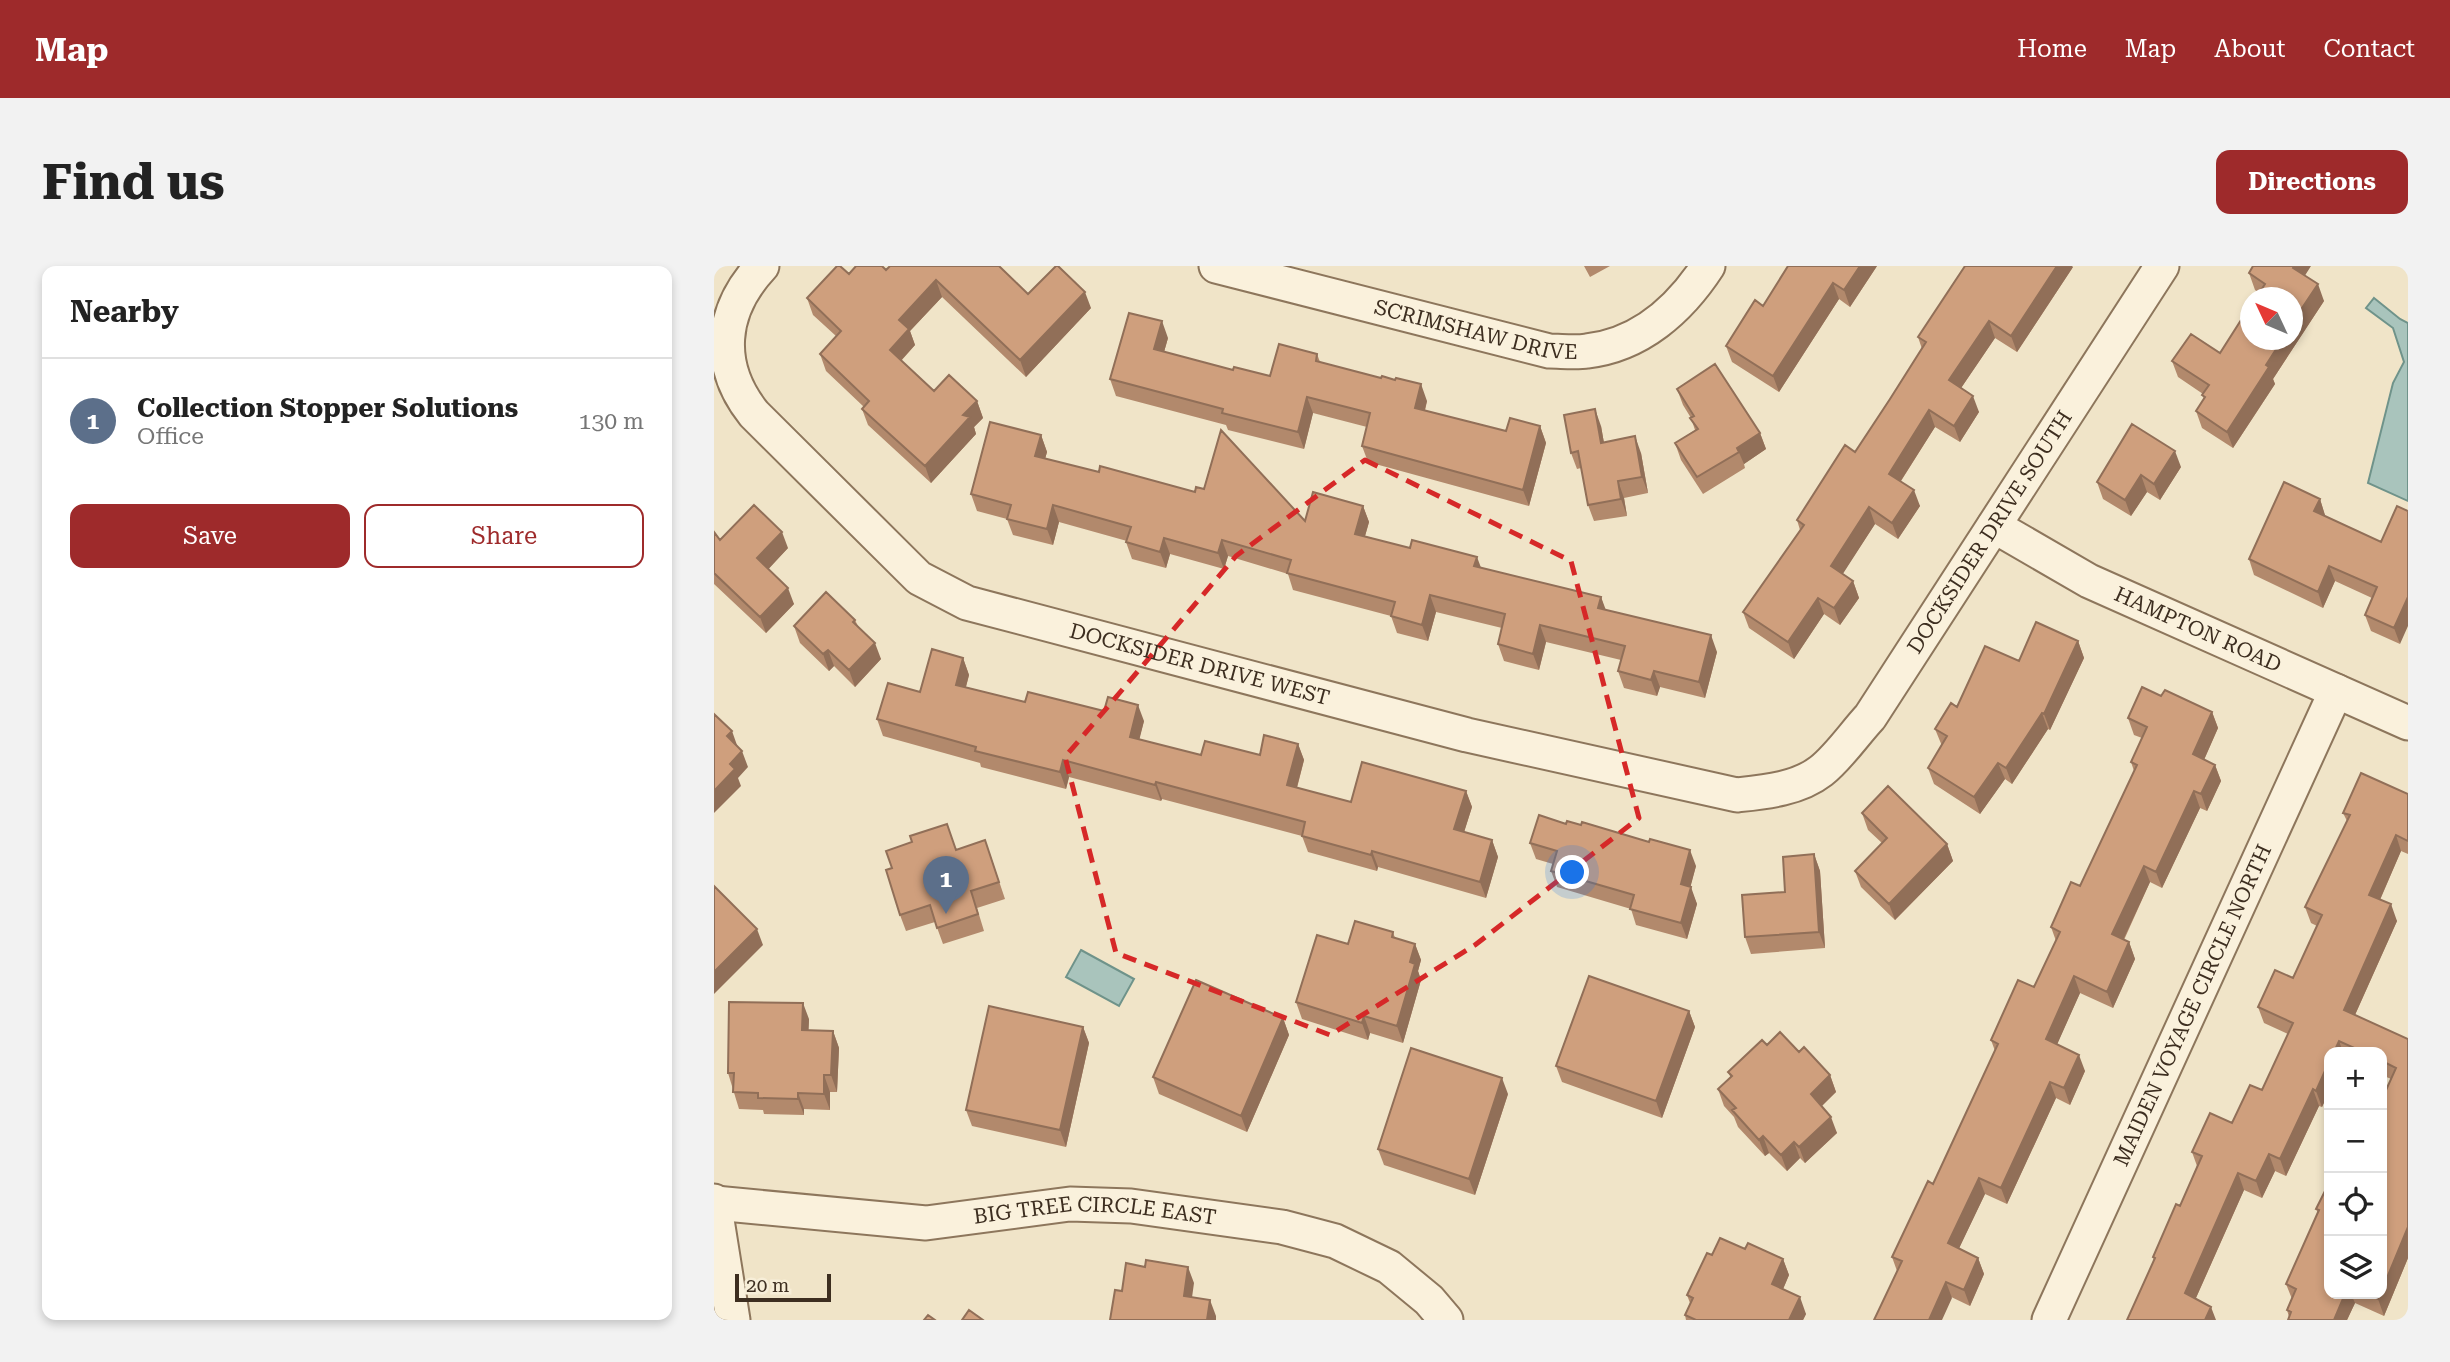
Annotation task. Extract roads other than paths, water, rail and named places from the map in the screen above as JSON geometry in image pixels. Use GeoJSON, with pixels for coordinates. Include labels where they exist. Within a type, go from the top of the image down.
{"type":"FeatureCollection","features":[{"type":"Feature","properties":{"kind":"street","name":"DOCKSIDER DRIVE WEST"},"geometry":{"type":"LineString","coordinates":[[762,266],[747,282],[733,310],[728,330],[730,366],[740,397],[919,578],[967,603],[1467,734],[1737,795],[1769,791],[1800,782]]}},
{"type":"Feature","properties":{"kind":"street","name":"SCRIMSHAW DRIVE"},"geometry":{"type":"LineString","coordinates":[[1216,266],[1549,351],[1587,351],[1628,341],[1664,318],[1693,289],[1708,266]]}},
{"type":"Feature","properties":{"kind":"street","name":"DOCKSIDER DRIVE SOUTH"},"geometry":{"type":"LineString","coordinates":[[1800,782],[1822,771],[1870,717],[2162,266]]}},
{"type":"Feature","properties":{"kind":"street","name":"HAMPTON ROAD"},"geometry":{"type":"LineString","coordinates":[[1994,526],[2089,581],[2408,723]]}},
{"type":"Feature","properties":{"kind":"street","name":"MAIDEN VOYAGE CIRCLE NORTH"},"geometry":{"type":"LineString","coordinates":[[2049,1320],[2336,691]]}},
{"type":"Feature","properties":{"kind":"street"},"geometry":{"type":"LineString","coordinates":[[715,1202],[733,1320]]}},
{"type":"Feature","properties":{"kind":"street","name":"BIG TREE CIRCLE EAST"},"geometry":{"type":"LineString","coordinates":[[715,1202],[926,1223],[1070,1204],[1119,1205],[1282,1227],[1335,1241],[1389,1267],[1429,1300],[1446,1320]]}},
{"type":"Feature","properties":{"kind":"water"},"geometry":{"type":"Polygon","coordinates":[[[2374,298],[2408,323],[2408,501],[2368,483],[2393,383],[2404,362],[2393,328],[2366,308],[2374,298]]]}},
{"type":"Feature","properties":{"kind":"water"},"geometry":{"type":"Polygon","coordinates":[[[1081,950],[1134,979],[1119,1006],[1066,977],[1081,950]]]}},
{"type":"Feature","properties":{"kind":"place","name":"Collection Stopper Solutions"},"geometry":{"type":"Point","coordinates":[946,914]}}]}
